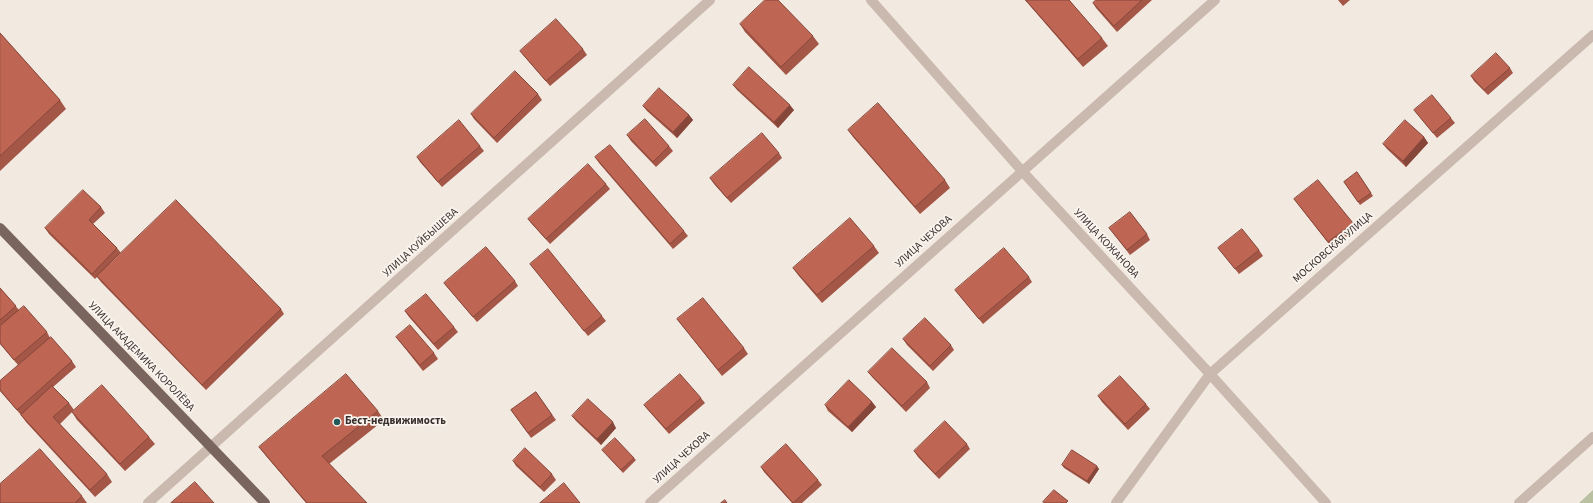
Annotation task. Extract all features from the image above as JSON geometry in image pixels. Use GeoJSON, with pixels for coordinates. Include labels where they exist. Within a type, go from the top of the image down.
{"type":"FeatureCollection","features":[{"type":"Feature","properties":{"kind":"main road","name":"УЛИЦА АКАДЕМИКА КОРОЛЁВА"},"geometry":{"type":"LineString","coordinates":[[0,228],[265,503]]}},
{"type":"Feature","properties":{"kind":"street","name":"УЛИЦА КУЙБЫШЕВА"},"geometry":{"type":"LineString","coordinates":[[148,503],[710,0]]}},
{"type":"Feature","properties":{"kind":"street","name":"УЛИЦА КОЖАНОВА"},"geometry":{"type":"LineString","coordinates":[[871,0],[1022,171],[1210,374],[1326,503]]}},
{"type":"Feature","properties":{"kind":"street","name":"УЛИЦА ЧЕХОВА"},"geometry":{"type":"LineString","coordinates":[[650,503],[1215,0]]}},
{"type":"Feature","properties":{"kind":"street","name":"МОСКОВСКАЯ УЛИЦА"},"geometry":{"type":"LineString","coordinates":[[1116,503],[1210,374],[1593,35]]}},
{"type":"Feature","properties":{"kind":"street"},"geometry":{"type":"LineString","coordinates":[[1519,503],[1593,437]]}},
{"type":"Feature","properties":{"kind":"green space"},"geometry":{"type":"Polygon","coordinates":[[[1593,490],[1593,503],[1579,503],[1593,490]]]}},
{"type":"Feature","properties":{"kind":"building"},"geometry":{"type":"Polygon","coordinates":[[[765,0],[778,0],[813,36],[781,67],[740,24],[765,0]]]}},
{"type":"Feature","properties":{"kind":"building"},"geometry":{"type":"Polygon","coordinates":[[[1026,0],[1069,0],[1102,38],[1078,59],[1026,0]]]}},
{"type":"Feature","properties":{"kind":"building"},"geometry":{"type":"Polygon","coordinates":[[[1096,0],[1142,0],[1114,26],[1093,3],[1096,0]]]}},
{"type":"Feature","properties":{"kind":"building"},"geometry":{"type":"Polygon","coordinates":[[[556,19],[583,49],[546,81],[520,51],[556,19]]]}},
{"type":"Feature","properties":{"kind":"building"},"geometry":{"type":"Polygon","coordinates":[[[0,33],[60,100],[0,156],[0,33]]]}},
{"type":"Feature","properties":{"kind":"building"},"geometry":{"type":"Polygon","coordinates":[[[1496,53],[1510,68],[1484,90],[1471,76],[1496,53]]]}},
{"type":"Feature","properties":{"kind":"building"},"geometry":{"type":"Polygon","coordinates":[[[749,67],[790,105],[774,122],[733,85],[749,67]]]}},
{"type":"Feature","properties":{"kind":"building"},"geometry":{"type":"Polygon","coordinates":[[[515,71],[538,94],[494,138],[471,114],[515,71]]]}},
{"type":"Feature","properties":{"kind":"building"},"geometry":{"type":"Polygon","coordinates":[[[659,88],[689,115],[673,132],[643,106],[659,88]]]}},
{"type":"Feature","properties":{"kind":"building"},"geometry":{"type":"Polygon","coordinates":[[[1432,95],[1451,118],[1433,133],[1414,110],[1432,95]]]}},
{"type":"Feature","properties":{"kind":"building"},"geometry":{"type":"Polygon","coordinates":[[[878,103],[945,180],[915,207],[848,130],[878,103]]]}},
{"type":"Feature","properties":{"kind":"building"},"geometry":{"type":"Polygon","coordinates":[[[645,119],[669,146],[653,162],[627,135],[645,119]]]}},
{"type":"Feature","properties":{"kind":"building"},"geometry":{"type":"Polygon","coordinates":[[[459,120],[480,146],[438,182],[417,157],[459,120]]]}},
{"type":"Feature","properties":{"kind":"building"},"geometry":{"type":"Polygon","coordinates":[[[1405,120],[1424,137],[1403,161],[1383,144],[1405,120]]]}},
{"type":"Feature","properties":{"kind":"building"},"geometry":{"type":"Polygon","coordinates":[[[762,133],[779,153],[727,198],[710,178],[762,133]]]}},
{"type":"Feature","properties":{"kind":"building"},"geometry":{"type":"Polygon","coordinates":[[[610,145],[684,231],[670,244],[595,157],[610,145]]]}},
{"type":"Feature","properties":{"kind":"building"},"geometry":{"type":"Polygon","coordinates":[[[588,164],[606,184],[546,239],[528,219],[588,164]]]}},
{"type":"Feature","properties":{"kind":"building"},"geometry":{"type":"Polygon","coordinates":[[[1357,172],[1371,193],[1358,202],[1344,182],[1357,172]]]}},
{"type":"Feature","properties":{"kind":"building"},"geometry":{"type":"Polygon","coordinates":[[[1318,180],[1353,223],[1328,242],[1294,199],[1318,180]]]}},
{"type":"Feature","properties":{"kind":"building"},"geometry":{"type":"Polygon","coordinates":[[[83,190],[101,207],[89,220],[117,248],[92,274],[45,228],[83,190]]]}},
{"type":"Feature","properties":{"kind":"building"},"geometry":{"type":"Polygon","coordinates":[[[176,200],[281,309],[202,385],[97,276],[176,200]]]}},
{"type":"Feature","properties":{"kind":"building"},"geometry":{"type":"Polygon","coordinates":[[[1130,212],[1147,234],[1127,250],[1109,228],[1130,212]]]}},
{"type":"Feature","properties":{"kind":"building"},"geometry":{"type":"Polygon","coordinates":[[[850,218],[874,246],[817,295],[793,268],[850,218]]]}},
{"type":"Feature","properties":{"kind":"building"},"geometry":{"type":"Polygon","coordinates":[[[1242,229],[1259,250],[1235,269],[1218,248],[1242,229]]]}},
{"type":"Feature","properties":{"kind":"building"},"geometry":{"type":"Polygon","coordinates":[[[486,247],[515,281],[473,317],[444,283],[486,247]]]}},
{"type":"Feature","properties":{"kind":"building"},"geometry":{"type":"Polygon","coordinates":[[[1004,248],[1029,277],[979,319],[955,290],[1004,248]]]}},
{"type":"Feature","properties":{"kind":"building"},"geometry":{"type":"Polygon","coordinates":[[[548,249],[602,316],[584,331],[530,264],[548,249]]]}},
{"type":"Feature","properties":{"kind":"building"},"geometry":{"type":"Polygon","coordinates":[[[0,288],[16,306],[0,320],[0,288]]]}},
{"type":"Feature","properties":{"kind":"building"},"geometry":{"type":"Polygon","coordinates":[[[426,294],[454,327],[434,344],[405,311],[426,294]]]}},
{"type":"Feature","properties":{"kind":"building"},"geometry":{"type":"Polygon","coordinates":[[[703,298],[744,348],[718,370],[677,319],[703,298]]]}},
{"type":"Feature","properties":{"kind":"building"},"geometry":{"type":"Polygon","coordinates":[[[24,306],[47,332],[14,360],[0,343],[0,326],[24,306]]]}},
{"type":"Feature","properties":{"kind":"building"},"geometry":{"type":"Polygon","coordinates":[[[925,318],[951,345],[930,366],[903,339],[925,318]]]}},
{"type":"Feature","properties":{"kind":"building"},"geometry":{"type":"Polygon","coordinates":[[[410,325],[434,353],[420,365],[396,337],[410,325]]]}},
{"type":"Feature","properties":{"kind":"building"},"geometry":{"type":"Polygon","coordinates":[[[51,337],[72,361],[17,410],[0,390],[0,381],[51,337]]]}},
{"type":"Feature","properties":{"kind":"building"},"geometry":{"type":"Polygon","coordinates":[[[892,348],[927,382],[902,406],[868,372],[892,348]]]}},
{"type":"Feature","properties":{"kind":"building"},"geometry":{"type":"Polygon","coordinates":[[[346,374],[378,411],[322,456],[367,503],[307,503],[259,447],[346,374]]]}},
{"type":"Feature","properties":{"kind":"building"},"geometry":{"type":"Polygon","coordinates":[[[680,374],[701,398],[666,429],[644,405],[680,374]]]}},
{"type":"Feature","properties":{"kind":"building"},"geometry":{"type":"Polygon","coordinates":[[[1120,376],[1146,404],[1125,424],[1098,396],[1120,376]]]}},
{"type":"Feature","properties":{"kind":"building"},"geometry":{"type":"Polygon","coordinates":[[[849,380],[872,402],[848,427],[825,405],[849,380]]]}},
{"type":"Feature","properties":{"kind":"building"},"geometry":{"type":"Polygon","coordinates":[[[102,385],[149,437],[120,464],[72,412],[102,385]]]}},
{"type":"Feature","properties":{"kind":"building"},"geometry":{"type":"Polygon","coordinates":[[[52,386],[69,403],[53,417],[107,474],[90,490],[21,415],[52,386]]]}},
{"type":"Feature","properties":{"kind":"building"},"geometry":{"type":"Polygon","coordinates":[[[536,392],[552,415],[528,433],[511,410],[536,392]]]}},
{"type":"Feature","properties":{"kind":"building"},"geometry":{"type":"Polygon","coordinates":[[[588,399],[613,422],[597,439],[572,416],[588,399]]]}},
{"type":"Feature","properties":{"kind":"building"},"geometry":{"type":"Polygon","coordinates":[[[945,421],[967,444],[935,474],[914,451],[945,421]]]}},
{"type":"Feature","properties":{"kind":"building"},"geometry":{"type":"Polygon","coordinates":[[[615,438],[634,458],[621,470],[602,450],[615,438]]]}},
{"type":"Feature","properties":{"kind":"building"},"geometry":{"type":"Polygon","coordinates":[[[786,444],[818,480],[793,503],[761,467],[786,444]]]}},
{"type":"Feature","properties":{"kind":"building"},"geometry":{"type":"Polygon","coordinates":[[[525,448],[552,474],[540,487],[513,461],[525,448]]]}},
{"type":"Feature","properties":{"kind":"building"},"geometry":{"type":"Polygon","coordinates":[[[40,449],[82,496],[75,503],[0,503],[0,484],[40,449]]]}},
{"type":"Feature","properties":{"kind":"building"},"geometry":{"type":"Polygon","coordinates":[[[1072,450],[1097,466],[1087,481],[1062,465],[1072,450]]]}},
{"type":"Feature","properties":{"kind":"building"},"geometry":{"type":"Polygon","coordinates":[[[195,482],[214,503],[171,503],[195,482]]]}},
{"type":"Feature","properties":{"kind":"building"},"geometry":{"type":"Polygon","coordinates":[[[564,483],[580,503],[540,503],[564,483]]]}},
{"type":"Feature","properties":{"kind":"building"},"geometry":{"type":"Polygon","coordinates":[[[1054,490],[1068,501],[1066,503],[1043,502],[1054,490]]]}},
{"type":"Feature","properties":{"kind":"place","name":"Бест-недвижимость"},"geometry":{"type":"Point","coordinates":[337,422]}}]}
